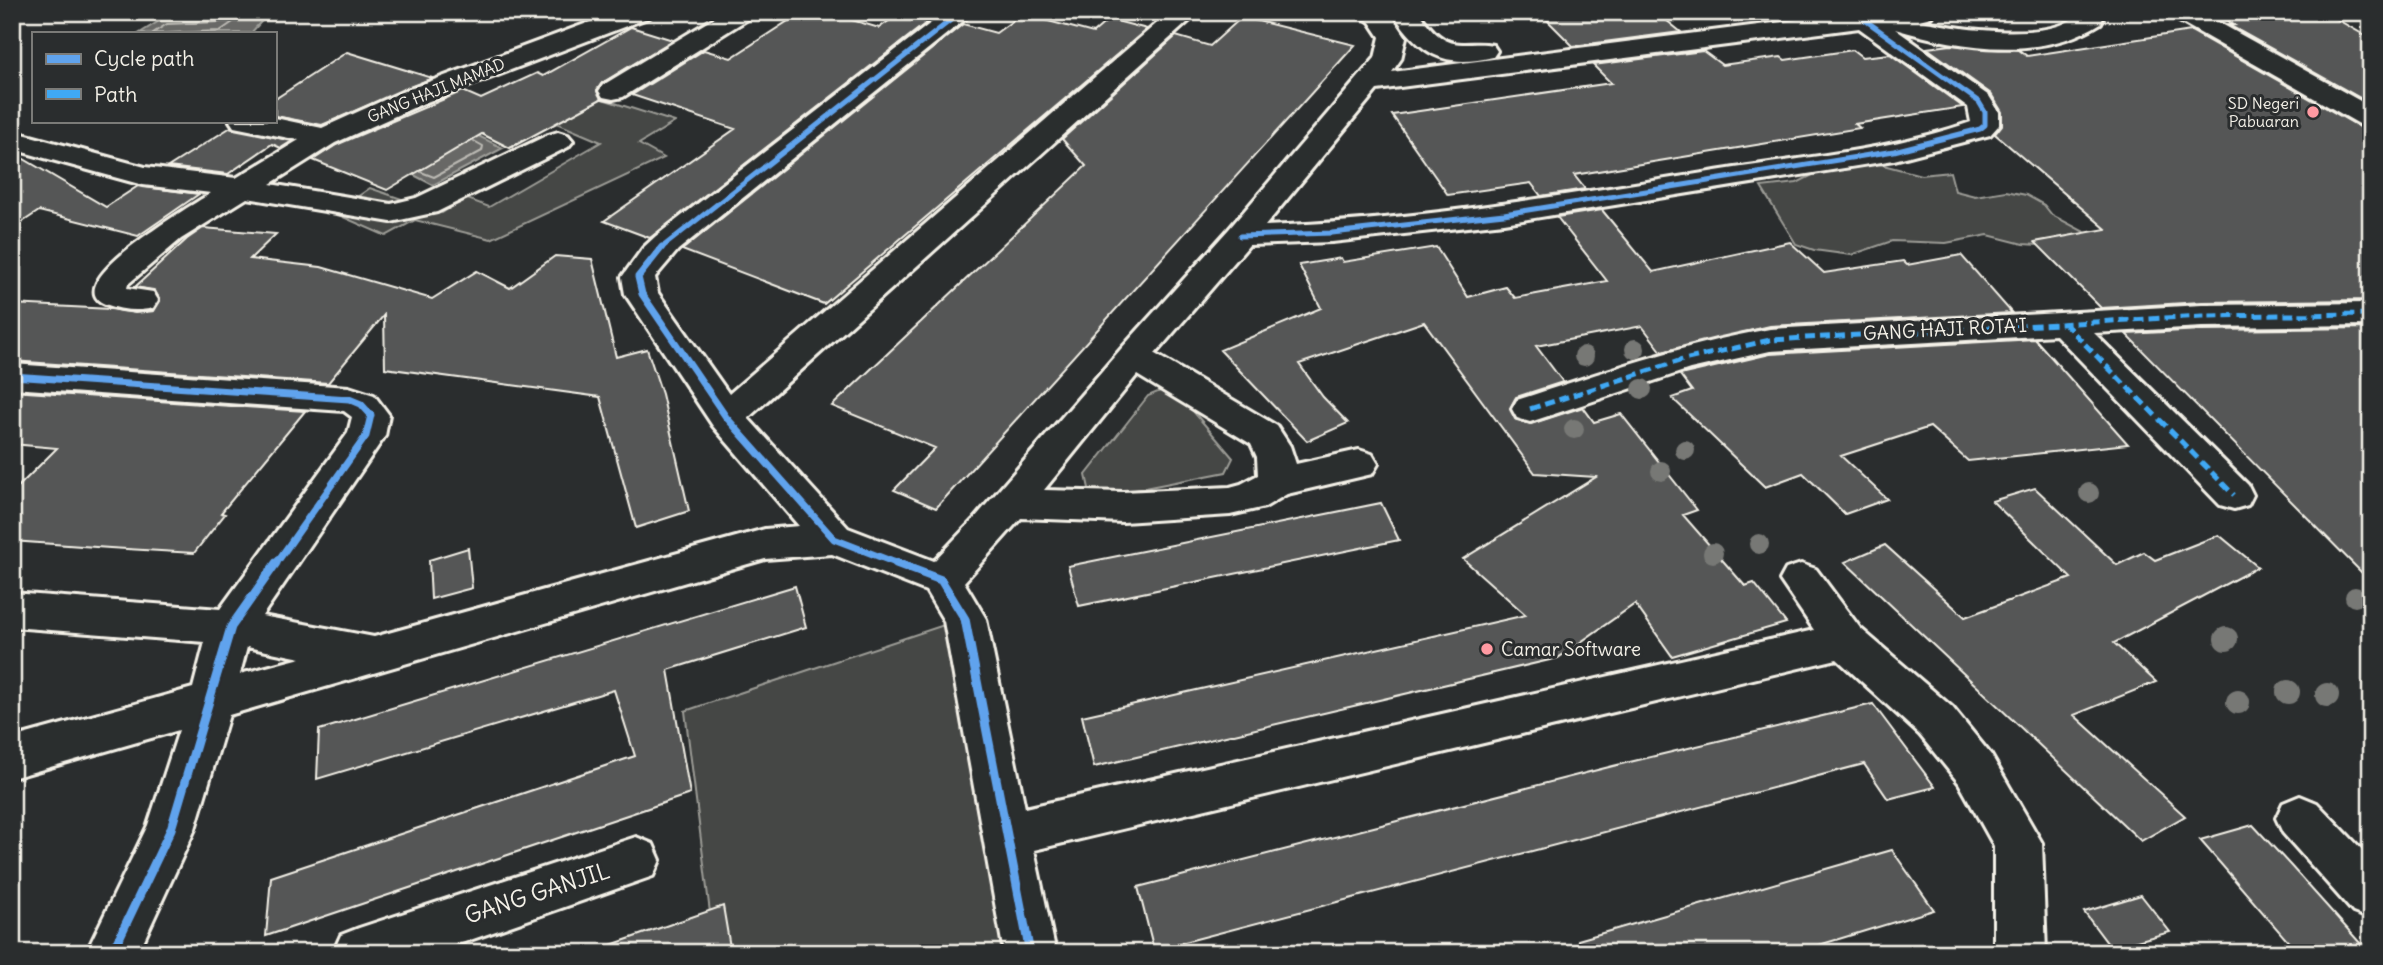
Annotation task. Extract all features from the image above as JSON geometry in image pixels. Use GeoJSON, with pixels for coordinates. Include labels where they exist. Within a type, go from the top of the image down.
{"type":"FeatureCollection","features":[{"type":"Feature","properties":{"kind":"street","name":"GANG HAJI MAMAD"},"geometry":{"type":"LineString","coordinates":[[141,300],[118,297],[110,293],[110,286],[116,277],[170,232],[325,137],[414,97],[641,12]]}},
{"type":"Feature","properties":{"kind":"street"},"geometry":{"type":"LineString","coordinates":[[613,91],[742,12]]}},
{"type":"Feature","properties":{"kind":"street"},"geometry":{"type":"LineString","coordinates":[[834,539],[726,417],[642,294],[638,277],[642,268],[667,243],[961,12]]}},
{"type":"Feature","properties":{"kind":"street"},"geometry":{"type":"LineString","coordinates":[[726,417],[1186,12]]}},
{"type":"Feature","properties":{"kind":"street"},"geometry":{"type":"LineString","coordinates":[[941,580],[1240,236],[1388,59],[1393,37],[1379,16],[1369,12]]}},
{"type":"Feature","properties":{"kind":"street"},"geometry":{"type":"LineString","coordinates":[[1405,12],[1433,47],[1446,53],[1465,53],[1778,12]]}},
{"type":"Feature","properties":{"kind":"street"},"geometry":{"type":"LineString","coordinates":[[1368,83],[1922,12]]}},
{"type":"Feature","properties":{"kind":"street"},"geometry":{"type":"LineString","coordinates":[[1873,19],[1965,38],[2004,39],[2080,28],[2092,18],[2092,12]]}},
{"type":"Feature","properties":{"kind":"street"},"geometry":{"type":"LineString","coordinates":[[2181,12],[2371,119]]}},
{"type":"Feature","properties":{"kind":"street"},"geometry":{"type":"LineString","coordinates":[[1240,236],[1332,233],[1504,214],[1894,151],[1980,130],[1985,125],[1985,112],[1979,102],[1873,19]]}},
{"type":"Feature","properties":{"kind":"street"},"geometry":{"type":"LineString","coordinates":[[249,122],[325,137]]}},
{"type":"Feature","properties":{"kind":"street"},"geometry":{"type":"LineString","coordinates":[[12,140],[143,176],[241,188],[391,213],[426,205],[558,141]]}},
{"type":"Feature","properties":{"kind":"street","name":"GANG HAJI ROTA'I"},"geometry":{"type":"LineString","coordinates":[[1530,409],[1690,357],[1770,340],[2202,316],[2371,314]]}},
{"type":"Feature","properties":{"kind":"street"},"geometry":{"type":"LineString","coordinates":[[2064,323],[2234,495]]}},
{"type":"Feature","properties":{"kind":"street"},"geometry":{"type":"LineString","coordinates":[[1133,357],[1264,435],[1271,443],[1276,457],[1279,470],[1276,482]]}},
{"type":"Feature","properties":{"kind":"street"},"geometry":{"type":"LineString","coordinates":[[12,376],[349,399],[361,404],[371,415],[366,436],[231,628],[171,829],[112,953]]}},
{"type":"Feature","properties":{"kind":"street"},"geometry":{"type":"LineString","coordinates":[[1010,503],[1123,507],[1230,501],[1251,497],[1276,482],[1359,464]]}},
{"type":"Feature","properties":{"kind":"street"},"geometry":{"type":"LineString","coordinates":[[12,758],[765,544],[834,539],[941,580],[965,620],[1030,953]]}},
{"type":"Feature","properties":{"kind":"street"},"geometry":{"type":"LineString","coordinates":[[1801,580],[1845,640],[1936,721],[1975,769],[2018,843],[2020,953]]}},
{"type":"Feature","properties":{"kind":"street"},"geometry":{"type":"LineString","coordinates":[[12,610],[231,628],[377,654]]}},
{"type":"Feature","properties":{"kind":"street"},"geometry":{"type":"LineString","coordinates":[[1007,834],[1845,640]]}},
{"type":"Feature","properties":{"kind":"street"},"geometry":{"type":"LineString","coordinates":[[2300,818],[2371,895]]}},
{"type":"Feature","properties":{"kind":"street","name":"GANG GANJIL"},"geometry":{"type":"LineString","coordinates":[[359,953],[636,860]]}},
{"type":"Feature","properties":{"kind":"shaded area"},"geometry":{"type":"Polygon","coordinates":[[[596,97],[675,122],[639,144],[664,158],[491,239],[415,220],[386,236],[334,213],[370,188],[442,213],[465,198],[489,207],[601,142],[549,120],[596,97]]]}},
{"type":"Feature","properties":{"kind":"shaded area"},"geometry":{"type":"Polygon","coordinates":[[[1864,160],[1921,175],[1950,172],[1955,191],[1975,196],[2006,191],[2026,195],[2044,205],[2052,215],[2109,245],[2162,288],[2188,314],[2168,323],[2091,276],[2056,246],[2023,244],[1988,235],[1946,243],[1892,241],[1851,255],[1814,250],[1796,244],[1761,187],[1797,183],[1832,165],[1864,160]]]}},
{"type":"Feature","properties":{"kind":"shaded area"},"geometry":{"type":"Polygon","coordinates":[[[1165,389],[1175,390],[1233,458],[1226,472],[1114,494],[1090,493],[1086,475],[1148,396],[1165,389]]]}},
{"type":"Feature","properties":{"kind":"shaded area"},"geometry":{"type":"Polygon","coordinates":[[[947,624],[1029,953],[715,953],[685,711],[947,624]]]}},
{"type":"Feature","properties":{"kind":"water"},"geometry":{"type":"Polygon","coordinates":[[[267,15],[252,32],[142,32],[164,18],[267,15]]]}},
{"type":"Feature","properties":{"kind":"water"},"geometry":{"type":"Polygon","coordinates":[[[430,112],[503,148],[433,185],[360,147],[430,112]]]}},
{"type":"Feature","properties":{"kind":"building"},"geometry":{"type":"Polygon","coordinates":[[[802,12],[825,12],[879,28],[901,12],[922,12],[935,16],[650,238],[604,221],[735,129],[632,95],[704,50],[731,58],[802,12]]]}},
{"type":"Feature","properties":{"kind":"building"},"geometry":{"type":"Polygon","coordinates":[[[1539,12],[1656,12],[1681,32],[1573,46],[1539,12]]]}},
{"type":"Feature","properties":{"kind":"building"},"geometry":{"type":"Polygon","coordinates":[[[2214,12],[2324,12],[2371,39],[2371,104],[2229,25],[2234,25],[2214,12]]]}},
{"type":"Feature","properties":{"kind":"building"},"geometry":{"type":"Polygon","coordinates":[[[1022,14],[1093,33],[1109,19],[1147,29],[824,304],[682,250],[963,24],[996,33],[1022,14]]]}},
{"type":"Feature","properties":{"kind":"building"},"geometry":{"type":"Polygon","coordinates":[[[1242,17],[1355,45],[936,508],[894,490],[935,448],[832,406],[1086,166],[1062,139],[1176,36],[1210,46],[1242,17]]]}},
{"type":"Feature","properties":{"kind":"building"},"geometry":{"type":"Polygon","coordinates":[[[631,27],[673,40],[602,83],[597,90],[601,99],[510,148],[482,134],[387,190],[313,160],[336,145],[463,91],[481,99],[537,73],[543,76],[631,27]]]}},
{"type":"Feature","properties":{"kind":"building"},"geometry":{"type":"Polygon","coordinates":[[[2191,31],[2360,127],[2371,130],[2371,300],[2202,302],[2101,308],[2035,242],[2106,229],[1995,134],[2002,125],[2002,112],[1991,94],[1927,48],[1951,45],[2019,50],[2027,56],[2191,31]]]}},
{"type":"Feature","properties":{"kind":"building"},"geometry":{"type":"Polygon","coordinates":[[[1853,50],[1862,57],[1890,54],[1963,107],[1855,124],[1860,128],[1574,175],[1585,189],[1541,196],[1531,183],[1448,195],[1392,115],[1611,83],[1593,65],[1703,51],[1722,65],[1781,57],[1785,60],[1853,50]]]}},
{"type":"Feature","properties":{"kind":"building"},"geometry":{"type":"Polygon","coordinates":[[[347,52],[432,78],[322,125],[276,116],[276,98],[347,52]]]}},
{"type":"Feature","properties":{"kind":"building"},"geometry":{"type":"Polygon","coordinates":[[[231,127],[292,141],[281,148],[272,144],[228,174],[168,167],[231,127]]]}},
{"type":"Feature","properties":{"kind":"building"},"geometry":{"type":"Polygon","coordinates":[[[12,152],[106,207],[138,186],[199,194],[138,236],[39,211],[12,229],[12,152]]]}},
{"type":"Feature","properties":{"kind":"building"},"geometry":{"type":"Polygon","coordinates":[[[1602,210],[1653,272],[1790,242],[1824,273],[1903,261],[1907,265],[1961,255],[2012,313],[1770,326],[1662,352],[1642,326],[1536,346],[1563,382],[1516,397],[1510,408],[1515,419],[1531,424],[1583,407],[1594,422],[1621,414],[1697,510],[1683,515],[1745,586],[1754,583],[1786,623],[1672,656],[1635,604],[1558,658],[1094,767],[1082,716],[1526,615],[1463,559],[1596,477],[1535,473],[1424,322],[1299,364],[1323,397],[1348,423],[1307,441],[1220,350],[1321,308],[1299,265],[1341,258],[1343,262],[1436,247],[1468,297],[1506,287],[1515,298],[1607,281],[1557,217],[1602,210]]]}},
{"type":"Feature","properties":{"kind":"building"},"geometry":{"type":"Polygon","coordinates":[[[203,228],[276,234],[250,259],[321,267],[432,299],[477,271],[510,288],[555,256],[592,259],[616,357],[647,349],[662,394],[689,511],[636,528],[600,397],[385,368],[384,315],[328,383],[12,361],[12,304],[111,309],[135,313],[154,311],[160,301],[155,291],[135,287],[187,239],[203,228]]]}},
{"type":"Feature","properties":{"kind":"building"},"geometry":{"type":"Polygon","coordinates":[[[2371,328],[2371,582],[2126,334],[2202,330],[2371,328]]]}},
{"type":"Feature","properties":{"kind":"building"},"geometry":{"type":"Polygon","coordinates":[[[2035,339],[2128,444],[1968,461],[1930,427],[1841,456],[1887,499],[1845,514],[1803,473],[1765,487],[1672,398],[1692,391],[1680,375],[1770,354],[2035,339]]]}},
{"type":"Feature","properties":{"kind":"building"},"geometry":{"type":"Polygon","coordinates":[[[12,391],[305,411],[221,513],[225,514],[194,553],[110,548],[12,541],[12,493],[57,448],[12,444],[12,391]]]}},
{"type":"Feature","properties":{"kind":"building"},"geometry":{"type":"Polygon","coordinates":[[[2035,488],[2117,565],[2144,552],[2155,560],[2219,535],[2258,567],[2114,643],[2156,682],[2074,715],[2185,816],[2141,841],[1845,562],[1885,545],[1965,617],[2071,578],[1992,501],[2035,488]]]}},
{"type":"Feature","properties":{"kind":"building"},"geometry":{"type":"Polygon","coordinates":[[[1381,503],[1399,540],[1079,606],[1068,566],[1381,503]]]}},
{"type":"Feature","properties":{"kind":"building"},"geometry":{"type":"Polygon","coordinates":[[[468,548],[472,588],[431,599],[429,560],[468,548]]]}},
{"type":"Feature","properties":{"kind":"building"},"geometry":{"type":"Polygon","coordinates":[[[795,586],[806,627],[668,670],[690,794],[266,936],[271,877],[635,756],[614,690],[317,779],[319,730],[795,586]]]}},
{"type":"Feature","properties":{"kind":"building"},"geometry":{"type":"Polygon","coordinates":[[[1873,704],[1935,787],[1888,799],[1864,764],[1154,950],[1138,887],[1613,766],[1873,704]]]}},
{"type":"Feature","properties":{"kind":"building"},"geometry":{"type":"Polygon","coordinates":[[[2253,825],[2369,953],[2298,953],[2200,840],[2253,825]]]}},
{"type":"Feature","properties":{"kind":"building"},"geometry":{"type":"Polygon","coordinates":[[[1892,850],[1934,910],[1793,953],[1580,953],[1578,940],[1892,850]]]}},
{"type":"Feature","properties":{"kind":"building"},"geometry":{"type":"Polygon","coordinates":[[[2141,895],[2170,932],[2111,948],[2084,912],[2141,895]]]}},
{"type":"Feature","properties":{"kind":"building"},"geometry":{"type":"Polygon","coordinates":[[[723,906],[731,953],[609,953],[608,946],[723,906]]]}},
{"type":"Feature","properties":{"kind":"marked path"},"geometry":{"type":"LineString","coordinates":[[1530,409],[1679,361],[1770,340],[2202,316],[2371,314]]}},
{"type":"Feature","properties":{"kind":"marked path"},"geometry":{"type":"LineString","coordinates":[[2064,323],[2234,495]]}},
{"type":"Feature","properties":{"kind":"cycle path"},"geometry":{"type":"LineString","coordinates":[[961,12],[667,243],[654,255],[638,277],[642,294],[726,417],[834,539],[941,580],[965,619],[1030,953]]}},
{"type":"Feature","properties":{"kind":"cycle path"},"geometry":{"type":"LineString","coordinates":[[1240,236],[1332,233],[1504,214],[1894,151],[1980,129],[1985,125],[1985,112],[1979,102],[1865,20]]}},
{"type":"Feature","properties":{"kind":"cycle path"},"geometry":{"type":"LineString","coordinates":[[12,376],[349,399],[361,404],[371,415],[366,436],[231,627],[171,829],[112,953]]}},
{"type":"Feature","properties":{"kind":"place","name":"SD Negeri Pabuaran"},"geometry":{"type":"Point","coordinates":[2313,112]}},
{"type":"Feature","properties":{"kind":"place","name":"Camar Software"},"geometry":{"type":"Point","coordinates":[1487,649]}}]}
